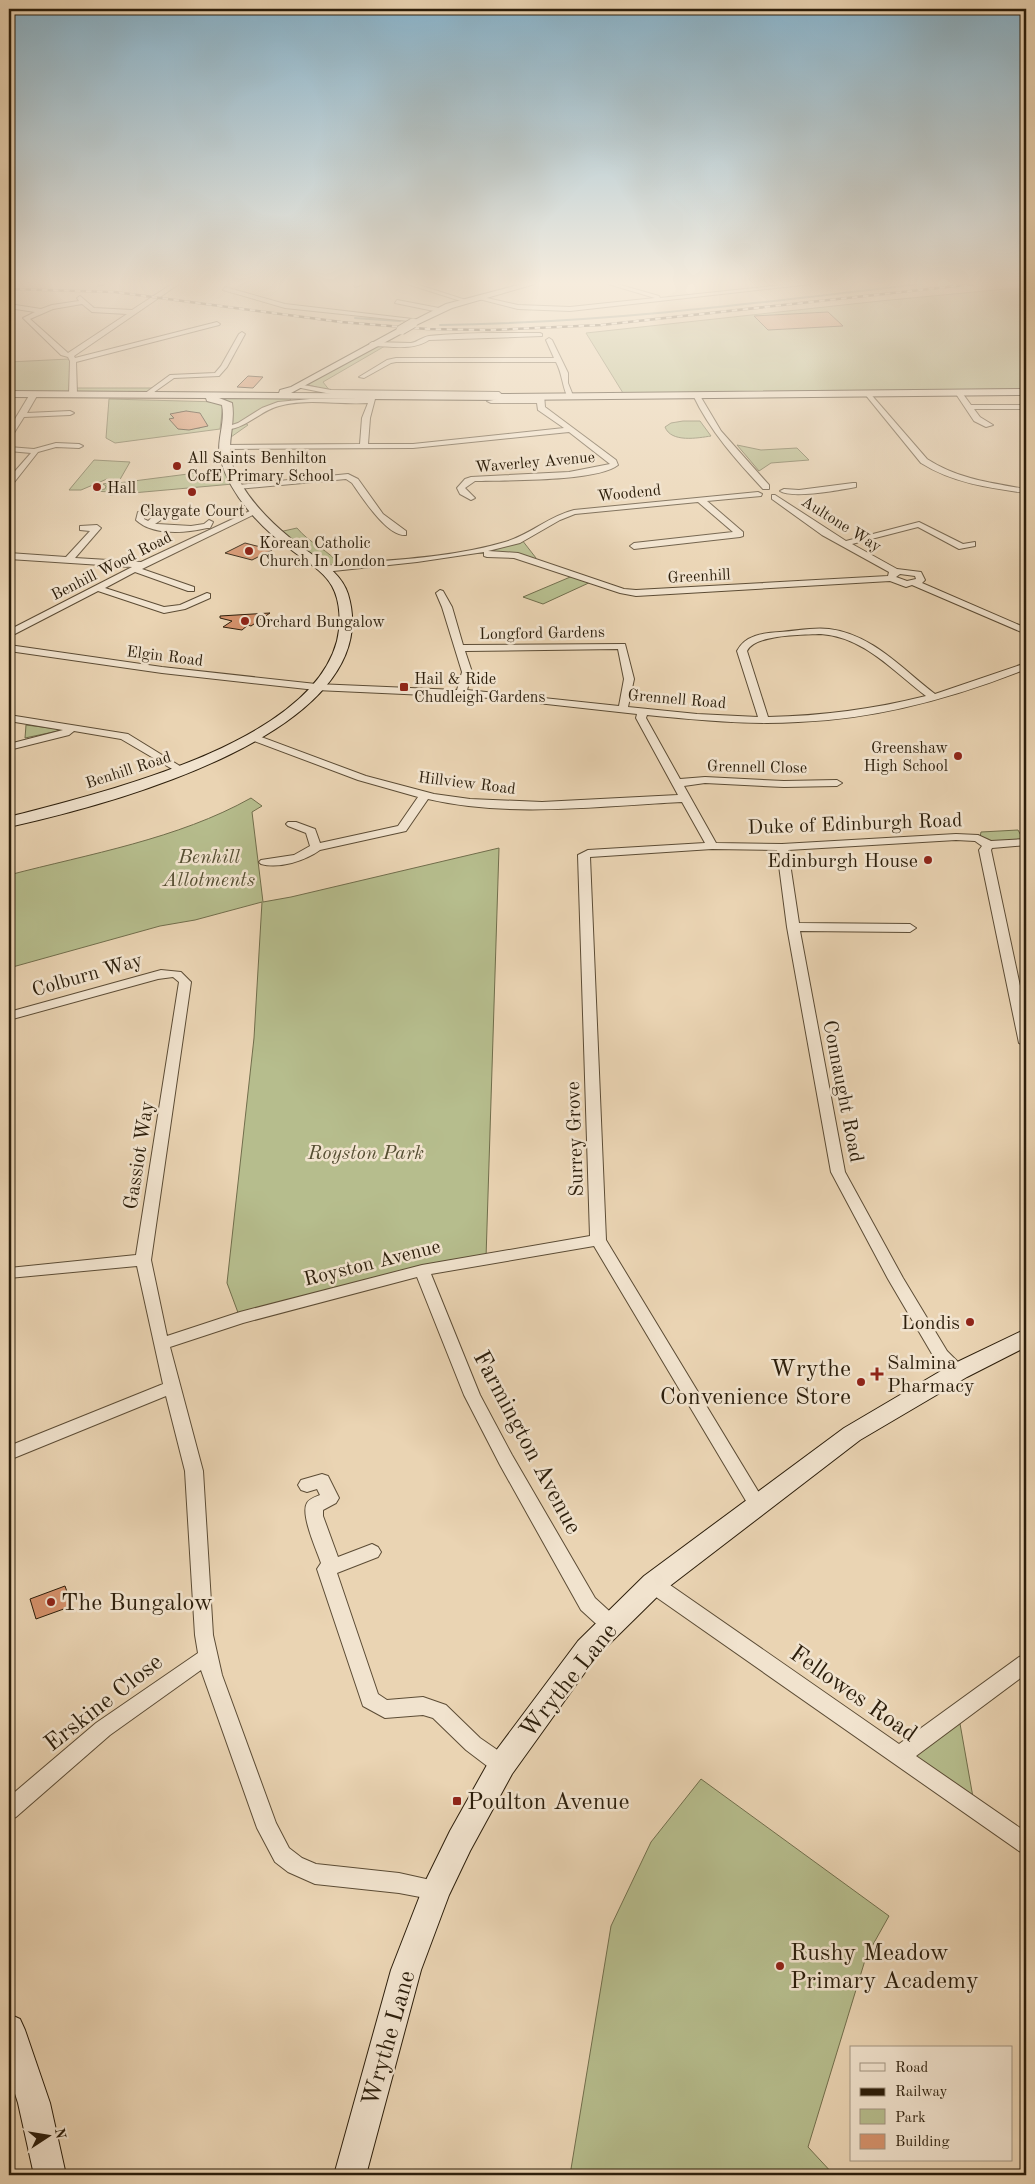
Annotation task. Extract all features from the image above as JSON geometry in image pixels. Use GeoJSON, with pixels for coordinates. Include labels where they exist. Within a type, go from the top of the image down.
{"type":"FeatureCollection","features":[{"type":"Feature","properties":{"kind":"main road"},"geometry":{"type":"LineString","coordinates":[[159,394],[177,392],[277,392],[288,391],[298,386]]}},
{"type":"Feature","properties":{"kind":"main road"},"geometry":{"type":"LineString","coordinates":[[9,394],[502,397],[540,399],[571,396],[958,391],[1026,392]]}},
{"type":"Feature","properties":{"kind":"main road"},"geometry":{"type":"LineString","coordinates":[[159,394],[169,398],[224,401],[228,407],[224,447]]}},
{"type":"Feature","properties":{"kind":"main road","name":"Benhill Road"},"geometry":{"type":"LineString","coordinates":[[9,822],[120,792],[183,771],[253,737],[288,714],[319,687],[337,661],[347,635],[346,612],[342,592],[324,569],[286,541],[255,512],[238,487],[225,460],[224,447]]}},
{"type":"Feature","properties":{"kind":"main road","name":"Wrythe Lane"},"geometry":{"type":"LineString","coordinates":[[350,2175],[406,1970],[436,1890],[460,1841],[502,1765],[587,1649],[653,1584],[852,1434],[959,1371],[1026,1337]]}},
{"type":"Feature","properties":{"kind":"main road"},"geometry":{"type":"LineString","coordinates":[[9,2030],[34,2103],[50,2175]]}},
{"type":"Feature","properties":{"kind":"street"},"geometry":{"type":"LineString","coordinates":[[73,386],[73,394]]}},
{"type":"Feature","properties":{"kind":"street"},"geometry":{"type":"LineString","coordinates":[[148,394],[158,386]]}},
{"type":"Feature","properties":{"kind":"street"},"geometry":{"type":"LineString","coordinates":[[298,386],[331,392],[493,393],[499,394],[502,397]]}},
{"type":"Feature","properties":{"kind":"street"},"geometry":{"type":"LineString","coordinates":[[567,386],[571,396]]}},
{"type":"Feature","properties":{"kind":"street"},"geometry":{"type":"LineString","coordinates":[[958,391],[979,421],[989,425]]}},
{"type":"Feature","properties":{"kind":"street"},"geometry":{"type":"LineString","coordinates":[[866,392],[924,461],[935,469],[959,479],[1026,491]]}},
{"type":"Feature","properties":{"kind":"street"},"geometry":{"type":"LineString","coordinates":[[9,434],[34,394]]}},
{"type":"Feature","properties":{"kind":"street"},"geometry":{"type":"LineString","coordinates":[[697,395],[705,413],[720,436],[766,487],[758,489],[758,494]]}},
{"type":"Feature","properties":{"kind":"street"},"geometry":{"type":"LineString","coordinates":[[227,428],[243,425],[271,406],[285,402],[540,399]]}},
{"type":"Feature","properties":{"kind":"street","name":"Waverley Avenue"},"geometry":{"type":"LineString","coordinates":[[471,498],[462,492],[461,488],[468,481],[474,479],[575,473],[606,469],[614,465],[613,462],[541,408],[540,399]]}},
{"type":"Feature","properties":{"kind":"street"},"geometry":{"type":"LineString","coordinates":[[364,446],[366,418],[372,401]]}},
{"type":"Feature","properties":{"kind":"street"},"geometry":{"type":"LineString","coordinates":[[968,407],[1024,407]]}},
{"type":"Feature","properties":{"kind":"street"},"geometry":{"type":"LineString","coordinates":[[22,415],[70,413]]}},
{"type":"Feature","properties":{"kind":"street"},"geometry":{"type":"LineString","coordinates":[[224,447],[413,446],[528,436],[570,430]]}},
{"type":"Feature","properties":{"kind":"street"},"geometry":{"type":"LineString","coordinates":[[9,449],[34,451],[56,445],[79,446]]}},
{"type":"Feature","properties":{"kind":"street"},"geometry":{"type":"LineString","coordinates":[[9,483],[35,454],[34,451]]}},
{"type":"Feature","properties":{"kind":"street"},"geometry":{"type":"LineString","coordinates":[[238,487],[348,476],[355,481],[380,516],[403,533]]}},
{"type":"Feature","properties":{"kind":"street"},"geometry":{"type":"LineString","coordinates":[[784,491],[799,492],[853,485]]}},
{"type":"Feature","properties":{"kind":"street","name":"Aultone Way"},"geometry":{"type":"LineString","coordinates":[[758,494],[775,497],[781,496],[784,491],[779,488],[766,487]]}},
{"type":"Feature","properties":{"kind":"street","name":"Woodend"},"geometry":{"type":"LineString","coordinates":[[466,554],[510,543],[568,514],[758,494]]}},
{"type":"Feature","properties":{"kind":"street","name":"Aultone Way"},"geometry":{"type":"LineString","coordinates":[[775,497],[893,575],[905,571],[918,574],[921,580],[915,583],[1026,631]]}},
{"type":"Feature","properties":{"kind":"street"},"geometry":{"type":"LineString","coordinates":[[634,546],[740,534],[699,500]]}},
{"type":"Feature","properties":{"kind":"street","name":"Benhill Wood Road"},"geometry":{"type":"LineString","coordinates":[[9,634],[97,588],[255,512]]}},
{"type":"Feature","properties":{"kind":"street"},"geometry":{"type":"LineString","coordinates":[[149,524],[171,529],[198,528],[208,524],[218,529]]}},
{"type":"Feature","properties":{"kind":"street"},"geometry":{"type":"LineString","coordinates":[[844,544],[919,524],[962,547],[972,544]]}},
{"type":"Feature","properties":{"kind":"street"},"geometry":{"type":"LineString","coordinates":[[69,559],[97,528],[83,528]]}},
{"type":"Feature","properties":{"kind":"street"},"geometry":{"type":"LineString","coordinates":[[510,543],[514,555]]}},
{"type":"Feature","properties":{"kind":"street","name":"Woodend"},"geometry":{"type":"LineString","coordinates":[[324,569],[466,554],[514,555]]}},
{"type":"Feature","properties":{"kind":"street","name":"Greenhill"},"geometry":{"type":"LineString","coordinates":[[514,555],[624,591],[636,593],[893,575]]}},
{"type":"Feature","properties":{"kind":"street"},"geometry":{"type":"LineString","coordinates":[[9,556],[144,565]]}},
{"type":"Feature","properties":{"kind":"street"},"geometry":{"type":"LineString","coordinates":[[134,570],[191,590]]}},
{"type":"Feature","properties":{"kind":"street"},"geometry":{"type":"LineString","coordinates":[[170,582],[180,578]]}},
{"type":"Feature","properties":{"kind":"street"},"geometry":{"type":"LineString","coordinates":[[97,588],[164,610],[182,608],[207,596]]}},
{"type":"Feature","properties":{"kind":"street"},"geometry":{"type":"LineString","coordinates":[[440,594],[447,607],[466,672],[461,693]]}},
{"type":"Feature","properties":{"kind":"street"},"geometry":{"type":"LineString","coordinates":[[764,720],[742,651],[748,642],[770,636],[827,632],[852,637],[868,646],[934,698]]}},
{"type":"Feature","properties":{"kind":"street","name":"Longford Gardens"},"geometry":{"type":"LineString","coordinates":[[459,648],[622,646],[629,679],[623,709]]}},
{"type":"Feature","properties":{"kind":"street","name":"Elgin Road"},"geometry":{"type":"LineString","coordinates":[[9,648],[147,669],[319,687]]}},
{"type":"Feature","properties":{"kind":"street","name":"Grennell Road"},"geometry":{"type":"LineString","coordinates":[[319,687],[461,693],[642,711],[764,720],[802,719],[860,712],[934,698],[1026,666]]}},
{"type":"Feature","properties":{"kind":"street"},"geometry":{"type":"LineString","coordinates":[[642,711],[641,718],[712,846]]}},
{"type":"Feature","properties":{"kind":"street"},"geometry":{"type":"LineString","coordinates":[[9,718],[124,736],[183,771]]}},
{"type":"Feature","properties":{"kind":"street"},"geometry":{"type":"LineString","coordinates":[[9,746],[65,733],[72,728]]}},
{"type":"Feature","properties":{"kind":"street","name":"Hillview Road"},"geometry":{"type":"LineString","coordinates":[[253,737],[377,782],[424,795],[497,805],[531,806],[686,798]]}},
{"type":"Feature","properties":{"kind":"street","name":"Grennell Close"},"geometry":{"type":"LineString","coordinates":[[678,783],[705,780],[784,784],[836,783]]}},
{"type":"Feature","properties":{"kind":"street"},"geometry":{"type":"LineString","coordinates":[[265,862],[296,860],[308,855],[316,847],[402,829],[424,795]]}},
{"type":"Feature","properties":{"kind":"street"},"geometry":{"type":"LineString","coordinates":[[292,824],[311,831],[316,847]]}},
{"type":"Feature","properties":{"kind":"street","name":"Duke of Edinburgh Road"},"geometry":{"type":"LineString","coordinates":[[712,846],[782,847],[956,837],[978,838],[989,845],[1026,842]]}},
{"type":"Feature","properties":{"kind":"street"},"geometry":{"type":"LineString","coordinates":[[989,845],[985,850],[1026,1043]]}},
{"type":"Feature","properties":{"kind":"street","name":"Surrey Grove"},"geometry":{"type":"LineString","coordinates":[[712,846],[588,853],[584,855],[598,1240],[758,1506]]}},
{"type":"Feature","properties":{"kind":"street","name":"Connaught Road"},"geometry":{"type":"LineString","coordinates":[[782,847],[793,927],[838,1172],[941,1355],[959,1371]]}},
{"type":"Feature","properties":{"kind":"street"},"geometry":{"type":"LineString","coordinates":[[793,927],[910,928]]}},
{"type":"Feature","properties":{"kind":"street","name":"Colburn Way"},"geometry":{"type":"LineString","coordinates":[[9,1016],[157,975],[176,974]]}},
{"type":"Feature","properties":{"kind":"street","name":"Gassiot Way"},"geometry":{"type":"LineString","coordinates":[[161,1344],[142,1260],[185,982],[176,974]]}},
{"type":"Feature","properties":{"kind":"street","name":"Royston Avenue"},"geometry":{"type":"LineString","coordinates":[[161,1344],[240,1318],[422,1270],[598,1240]]}},
{"type":"Feature","properties":{"kind":"street"},"geometry":{"type":"LineString","coordinates":[[9,1273],[142,1260]]}},
{"type":"Feature","properties":{"kind":"street","name":"Farmington Avenue"},"geometry":{"type":"LineString","coordinates":[[422,1270],[472,1395],[506,1460],[588,1604],[611,1625]]}},
{"type":"Feature","properties":{"kind":"street"},"geometry":{"type":"LineString","coordinates":[[161,1344],[194,1471],[202,1607],[212,1675],[267,1828],[282,1855],[295,1865],[315,1874],[399,1883],[436,1890]]}},
{"type":"Feature","properties":{"kind":"street"},"geometry":{"type":"LineString","coordinates":[[9,1453],[172,1387]]}},
{"type":"Feature","properties":{"kind":"street"},"geometry":{"type":"LineString","coordinates":[[307,1485],[322,1481],[330,1498],[314,1506],[314,1516],[332,1566]]}},
{"type":"Feature","properties":{"kind":"street"},"geometry":{"type":"LineString","coordinates":[[372,1552],[326,1569],[370,1700],[385,1709],[423,1706],[439,1711],[473,1744],[502,1765]]}},
{"type":"Feature","properties":{"kind":"street","name":"Fellowes Road"},"geometry":{"type":"LineString","coordinates":[[653,1584],[1026,1844]]}},
{"type":"Feature","properties":{"kind":"street","name":"Erskine Close"},"geometry":{"type":"LineString","coordinates":[[9,1810],[103,1729],[208,1656]]}},
{"type":"Feature","properties":{"kind":"street"},"geometry":{"type":"LineString","coordinates":[[899,1756],[1026,1663]]}},
{"type":"Feature","properties":{"kind":"green space"},"geometry":{"type":"Polygon","coordinates":[[[9,386],[71,386],[71,393],[9,394],[9,386]]]}},
{"type":"Feature","properties":{"kind":"green space"},"geometry":{"type":"Polygon","coordinates":[[[312,386],[326,386],[330,391],[312,386]]]}},
{"type":"Feature","properties":{"kind":"green space"},"geometry":{"type":"Polygon","coordinates":[[[619,386],[1026,386],[1026,389],[623,393],[619,386]]]}},
{"type":"Feature","properties":{"kind":"green space"},"geometry":{"type":"Polygon","coordinates":[[[74,388],[153,388],[147,394],[74,394],[74,388]]]}},
{"type":"Feature","properties":{"kind":"green space"},"geometry":{"type":"Polygon","coordinates":[[[170,397],[291,397],[290,401],[278,403],[245,423],[248,425],[231,437],[226,438],[230,410],[214,399],[170,397]]]}},
{"type":"Feature","properties":{"kind":"green space"},"geometry":{"type":"Polygon","coordinates":[[[109,399],[219,402],[223,405],[220,429],[115,443],[106,438],[109,399]],[[187,411],[177,413],[172,416],[174,418],[169,419],[190,429],[201,427],[187,411]]]}},
{"type":"Feature","properties":{"kind":"green space"},"geometry":{"type":"Polygon","coordinates":[[[700,421],[711,436],[679,437],[668,432],[665,427],[671,423],[700,421]]]}},
{"type":"Feature","properties":{"kind":"green space"},"geometry":{"type":"Polygon","coordinates":[[[737,445],[761,450],[797,448],[809,460],[771,463],[759,471],[737,445]]]}},
{"type":"Feature","properties":{"kind":"green space"},"geometry":{"type":"Polygon","coordinates":[[[94,460],[130,462],[118,483],[227,469],[233,484],[110,495],[111,492],[93,491],[105,489],[106,486],[103,484],[112,482],[112,480],[107,479],[81,490],[69,490],[94,460]]]}},
{"type":"Feature","properties":{"kind":"green space"},"geometry":{"type":"Polygon","coordinates":[[[297,528],[341,566],[325,568],[279,532],[297,528]]]}},
{"type":"Feature","properties":{"kind":"green space"},"geometry":{"type":"Polygon","coordinates":[[[522,540],[536,558],[535,561],[512,554],[472,553],[522,540]]]}},
{"type":"Feature","properties":{"kind":"green space"},"geometry":{"type":"Polygon","coordinates":[[[575,575],[593,581],[543,604],[523,597],[575,575]]]}},
{"type":"Feature","properties":{"kind":"green space"},"geometry":{"type":"Polygon","coordinates":[[[26,725],[58,729],[58,731],[25,738],[26,725]]]}},
{"type":"Feature","properties":{"kind":"green space","name":"Royston Park"},"geometry":{"type":"Polygon","coordinates":[[[251,798],[262,806],[252,812],[263,902],[499,848],[486,1258],[240,1318],[227,1283],[254,1038],[262,902],[195,920],[160,926],[9,968],[9,875],[163,835],[223,812],[251,798]]]}},
{"type":"Feature","properties":{"kind":"green space"},"geometry":{"type":"Polygon","coordinates":[[[1018,830],[1024,841],[990,843],[980,837],[981,832],[1018,830]]]}},
{"type":"Feature","properties":{"kind":"green space"},"geometry":{"type":"Polygon","coordinates":[[[959,1718],[974,1803],[908,1756],[959,1718]]]}},
{"type":"Feature","properties":{"kind":"green space","name":"Rushy Meadow Primary Academy"},"geometry":{"type":"Polygon","coordinates":[[[701,1779],[889,1916],[866,1957],[808,2147],[834,2175],[570,2175],[611,1926],[651,1842],[701,1779]]]}},
{"type":"Feature","properties":{"kind":"building"},"geometry":{"type":"Polygon","coordinates":[[[238,386],[255,386],[253,388],[237,387],[238,386]]]}},
{"type":"Feature","properties":{"kind":"building"},"geometry":{"type":"Polygon","coordinates":[[[186,411],[200,413],[208,426],[189,430],[178,429],[169,419],[174,418],[170,414],[186,411]]]}},
{"type":"Feature","properties":{"kind":"building","name":"Korean Catholic Church In London"},"geometry":{"type":"Polygon","coordinates":[[[245,543],[272,550],[252,560],[225,553],[245,543]]]}},
{"type":"Feature","properties":{"kind":"building","name":"Orchard Bungalow"},"geometry":{"type":"Polygon","coordinates":[[[270,613],[242,630],[223,627],[232,621],[220,618],[220,616],[270,613]]]}},
{"type":"Feature","properties":{"kind":"building","name":"The Bungalow"},"geometry":{"type":"Polygon","coordinates":[[[65,1586],[72,1606],[36,1619],[30,1599],[65,1586]]]}},
{"type":"Feature","properties":{"kind":"place","name":"All Saints Benhilton CofE Primary School"},"geometry":{"type":"Point","coordinates":[177,466]}},
{"type":"Feature","properties":{"kind":"place","name":"Hall"},"geometry":{"type":"Point","coordinates":[97,487]}},
{"type":"Feature","properties":{"kind":"place","name":"Claygate Court"},"geometry":{"type":"Point","coordinates":[192,492]}},
{"type":"Feature","properties":{"kind":"place","name":"Korean Catholic Church In London"},"geometry":{"type":"Point","coordinates":[249,551]}},
{"type":"Feature","properties":{"kind":"place","name":"Orchard Bungalow"},"geometry":{"type":"Point","coordinates":[245,621]}},
{"type":"Feature","properties":{"kind":"place","name":"Hail & Ride Chudleigh Gardens"},"geometry":{"type":"Point","coordinates":[404,687]}},
{"type":"Feature","properties":{"kind":"place","name":"Greenshaw High School"},"geometry":{"type":"Point","coordinates":[958,756]}},
{"type":"Feature","properties":{"kind":"place","name":"Edinburgh House"},"geometry":{"type":"Point","coordinates":[928,860]}},
{"type":"Feature","properties":{"kind":"place","name":"Londis"},"geometry":{"type":"Point","coordinates":[970,1322]}},
{"type":"Feature","properties":{"kind":"place","name":"Salmina Pharmacy"},"geometry":{"type":"Point","coordinates":[877,1374]}},
{"type":"Feature","properties":{"kind":"place","name":"Wrythe Convenience Store"},"geometry":{"type":"Point","coordinates":[861,1382]}},
{"type":"Feature","properties":{"kind":"place","name":"The Bungalow"},"geometry":{"type":"Point","coordinates":[51,1602]}},
{"type":"Feature","properties":{"kind":"place","name":"Poulton Avenue"},"geometry":{"type":"Point","coordinates":[457,1801]}},
{"type":"Feature","properties":{"kind":"place","name":"Rushy Meadow Primary Academy"},"geometry":{"type":"Point","coordinates":[780,1966]}},
{"type":"Feature","properties":{"kind":"park label","name":"Benhill Allotments"},"geometry":{"type":"Point","coordinates":[209,868]}}]}
